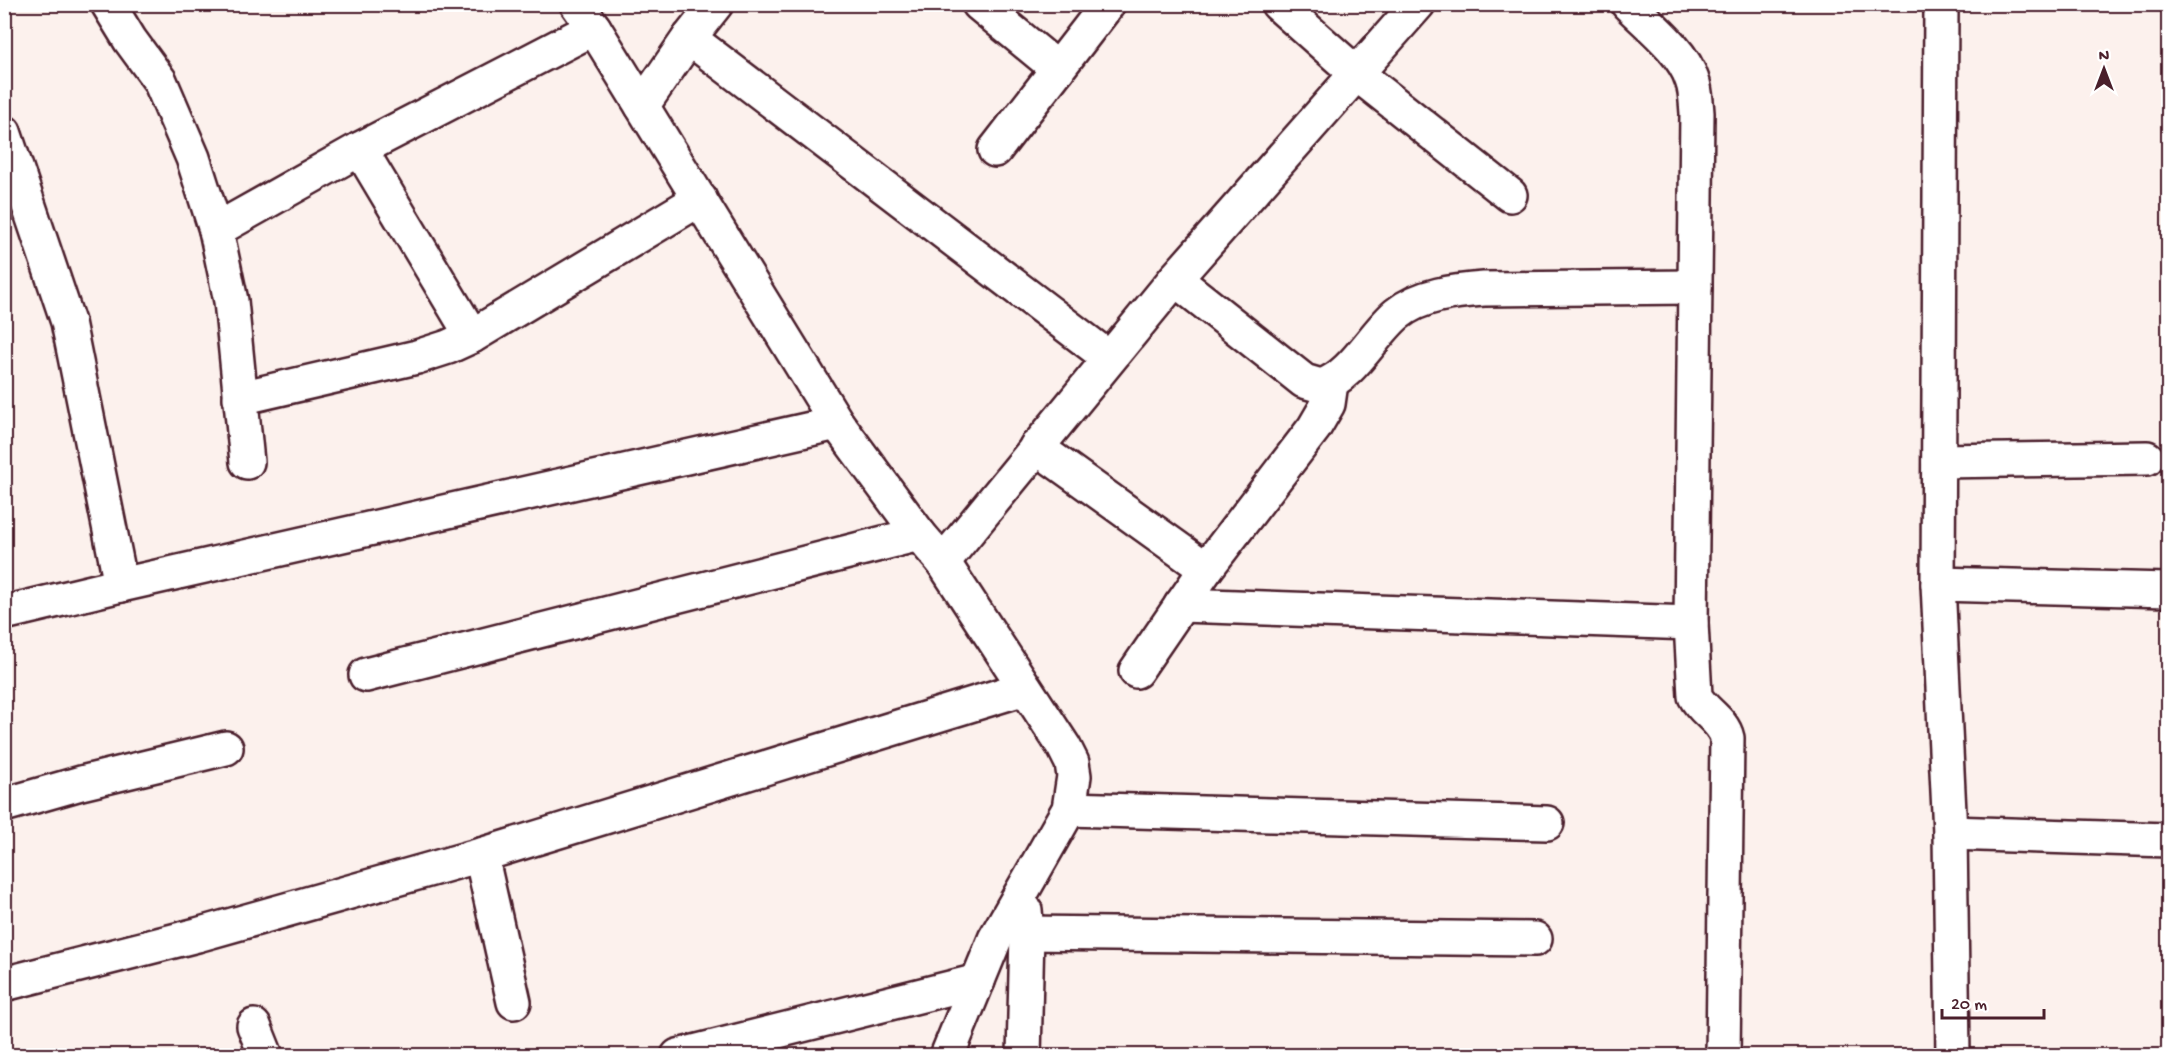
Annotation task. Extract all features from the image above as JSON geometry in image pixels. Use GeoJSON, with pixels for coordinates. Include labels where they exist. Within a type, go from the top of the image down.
{"type":"FeatureCollection","features":[{"type":"Feature","properties":{"kind":"street"},"geometry":{"type":"LineString","coordinates":[[108,4],[130,40],[160,81],[193,158],[216,230],[231,301],[246,462]]}},
{"type":"Feature","properties":{"kind":"street"},"geometry":{"type":"LineString","coordinates":[[642,106],[689,38],[716,4]]}},
{"type":"Feature","properties":{"kind":"street"},"geometry":{"type":"LineString","coordinates":[[979,4],[1058,69]]}},
{"type":"Feature","properties":{"kind":"street"},"geometry":{"type":"LineString","coordinates":[[995,150],[1108,4]]}},
{"type":"Feature","properties":{"kind":"street"},"geometry":{"type":"LineString","coordinates":[[1278,4],[1357,74],[1510,195]]}},
{"type":"Feature","properties":{"kind":"street"},"geometry":{"type":"LineString","coordinates":[[943,562],[1175,279],[1418,4]]}},
{"type":"Feature","properties":{"kind":"street"},"geometry":{"type":"LineString","coordinates":[[1628,4],[1678,55],[1693,81],[1697,113],[1691,623],[1695,696],[1722,726],[1727,738],[1724,1056]]}},
{"type":"Feature","properties":{"kind":"street"},"geometry":{"type":"LineString","coordinates":[[1941,4],[1938,584],[1950,833],[1953,1056]]}},
{"type":"Feature","properties":{"kind":"street"},"geometry":{"type":"LineString","coordinates":[[216,230],[360,149],[585,16],[837,423],[919,534],[943,562],[1064,747],[1072,764],[1074,783],[1069,809],[995,939],[947,1056]]}},
{"type":"Feature","properties":{"kind":"street"},"geometry":{"type":"LineString","coordinates":[[689,38],[1109,358]]}},
{"type":"Feature","properties":{"kind":"street"},"geometry":{"type":"LineString","coordinates":[[4,132],[14,193],[68,322],[121,585]]}},
{"type":"Feature","properties":{"kind":"street"},"geometry":{"type":"LineString","coordinates":[[360,149],[472,336]]}},
{"type":"Feature","properties":{"kind":"street"},"geometry":{"type":"LineString","coordinates":[[240,398],[417,357],[448,347],[472,336],[700,199]]}},
{"type":"Feature","properties":{"kind":"street"},"geometry":{"type":"LineString","coordinates":[[1175,279],[1305,381],[1321,386],[1338,379],[1396,315],[1409,306],[1434,297],[1458,291],[1484,289],[1695,287]]}},
{"type":"Feature","properties":{"kind":"street"},"geometry":{"type":"LineString","coordinates":[[1136,671],[1206,569],[1314,428],[1328,404],[1331,383]]}},
{"type":"Feature","properties":{"kind":"street"},"geometry":{"type":"LineString","coordinates":[[4,613],[837,423]]}},
{"type":"Feature","properties":{"kind":"street"},"geometry":{"type":"LineString","coordinates":[[1036,447],[1206,569]]}},
{"type":"Feature","properties":{"kind":"street"},"geometry":{"type":"LineString","coordinates":[[1939,461],[2147,458]]}},
{"type":"Feature","properties":{"kind":"street"},"geometry":{"type":"LineString","coordinates":[[366,675],[919,534]]}},
{"type":"Feature","properties":{"kind":"street"},"geometry":{"type":"LineString","coordinates":[[1938,584],[2169,590]]}},
{"type":"Feature","properties":{"kind":"street"},"geometry":{"type":"LineString","coordinates":[[1181,605],[1691,623]]}},
{"type":"Feature","properties":{"kind":"street"},"geometry":{"type":"LineString","coordinates":[[4,984],[197,935],[481,855],[1025,688]]}},
{"type":"Feature","properties":{"kind":"street"},"geometry":{"type":"LineString","coordinates":[[4,805],[81,783],[226,748]]}},
{"type":"Feature","properties":{"kind":"street"},"geometry":{"type":"LineString","coordinates":[[1069,809],[1547,823]]}},
{"type":"Feature","properties":{"kind":"street"},"geometry":{"type":"LineString","coordinates":[[1950,833],[2169,840]]}},
{"type":"Feature","properties":{"kind":"street"},"geometry":{"type":"LineString","coordinates":[[481,855],[514,1002]]}},
{"type":"Feature","properties":{"kind":"street"},"geometry":{"type":"LineString","coordinates":[[1024,891],[1027,933],[1024,1056]]}},
{"type":"Feature","properties":{"kind":"street"},"geometry":{"type":"LineString","coordinates":[[1027,933],[1535,939]]}},
{"type":"Feature","properties":{"kind":"street"},"geometry":{"type":"LineString","coordinates":[[678,1056],[978,981]]}}]}
